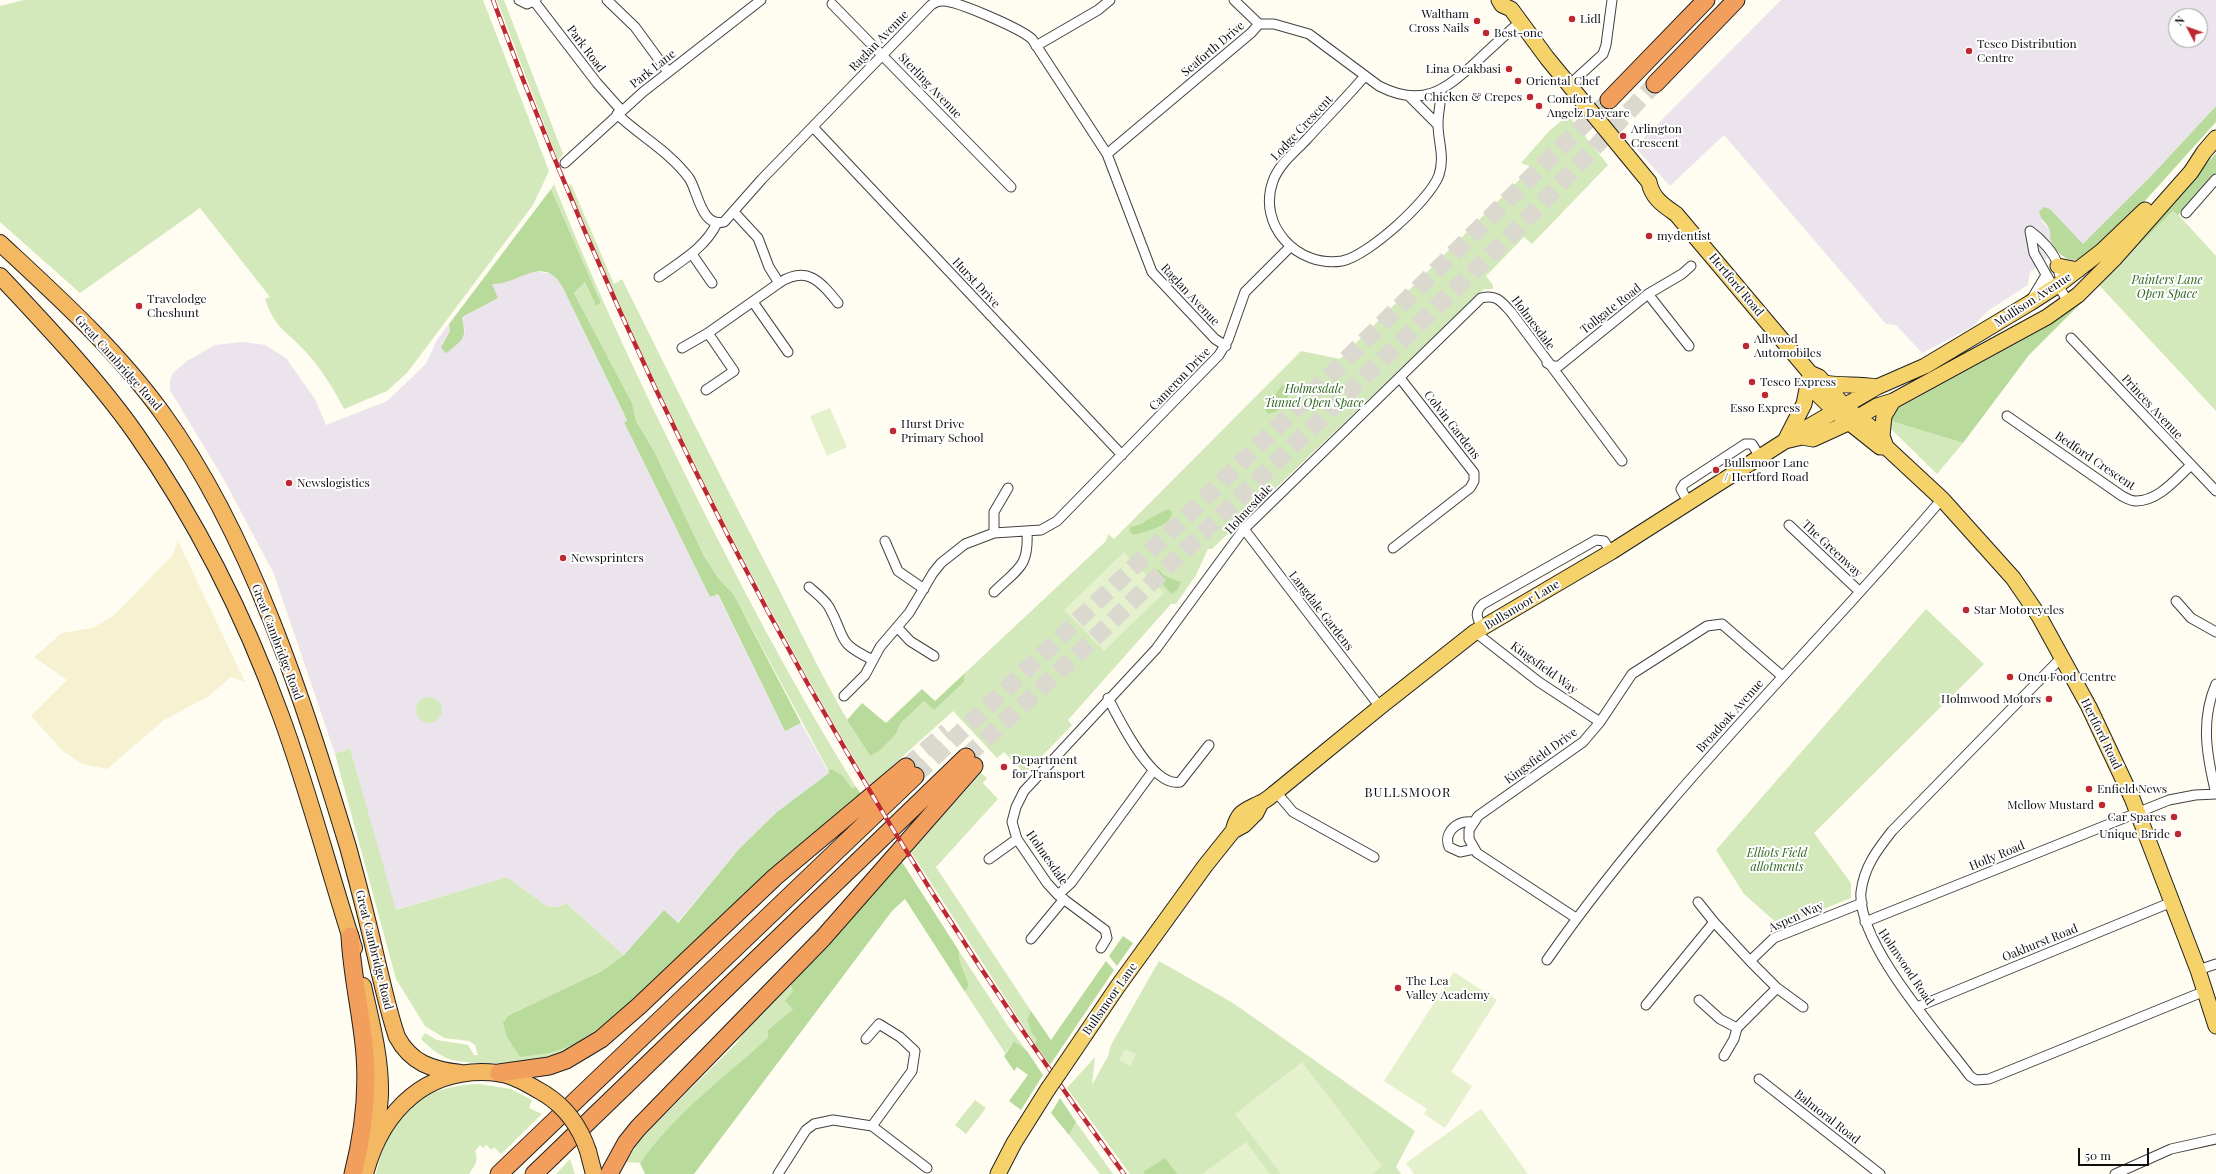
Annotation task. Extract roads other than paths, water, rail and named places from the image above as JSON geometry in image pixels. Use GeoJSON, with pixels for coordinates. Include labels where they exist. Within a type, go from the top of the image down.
{"type":"FeatureCollection","features":[{"type":"Feature","properties":{"kind":"highway"},"geometry":{"type":"LineString","coordinates":[[1609,100],[1706,0]]}},
{"type":"Feature","properties":{"kind":"highway"},"geometry":{"type":"LineString","coordinates":[[1655,84],[1736,0]]}},
{"type":"Feature","properties":{"kind":"highway","name":"Great Cambridge Road"},"geometry":{"type":"LineString","coordinates":[[0,243],[67,306],[124,366],[162,413],[209,487],[256,585],[297,692],[354,871],[397,1037],[409,1054],[421,1064],[436,1070],[461,1073]]}},
{"type":"Feature","properties":{"kind":"highway","name":"Great Cambridge Road"},"geometry":{"type":"LineString","coordinates":[[0,276],[125,418],[159,469],[203,543],[242,624],[280,715],[359,964],[378,1062],[380,1096],[373,1147]]}},
{"type":"Feature","properties":{"kind":"highway"},"geometry":{"type":"LineString","coordinates":[[534,1174],[970,762],[827,933],[638,1128],[621,1150],[609,1174]]}},
{"type":"Feature","properties":{"kind":"highway"},"geometry":{"type":"LineString","coordinates":[[365,1174],[373,1147],[390,1117],[408,1099],[432,1084],[461,1073],[499,1073],[549,1066],[566,1060],[601,1039],[639,1006],[775,877],[911,772],[499,1174]]}},
{"type":"Feature","properties":{"kind":"highway"},"geometry":{"type":"LineString","coordinates":[[350,936],[351,963],[362,1024],[366,1070],[364,1120],[353,1174]]}},
{"type":"Feature","properties":{"kind":"highway"},"geometry":{"type":"LineString","coordinates":[[499,1073],[517,1080],[559,1103],[570,1115],[582,1135],[594,1174]]}},
{"type":"Feature","properties":{"kind":"main road","name":"Hertford Road"},"geometry":{"type":"LineString","coordinates":[[1499,0],[1502,5],[1512,5],[1520,22],[1569,85],[1649,182],[1651,193],[1661,204],[1676,214],[1809,379],[1840,410],[1854,420],[1880,447],[1884,441],[1942,498],[2019,586],[2062,657],[2089,707],[2138,812],[2198,970],[2216,1026]]}},
{"type":"Feature","properties":{"kind":"main road","name":"Mollison Avenue"},"geometry":{"type":"LineString","coordinates":[[1854,420],[1877,406],[1893,401],[2047,317],[2068,302],[2114,259],[2191,172],[2204,152],[2216,138]]}},
{"type":"Feature","properties":{"kind":"main road","name":"Mollison Avenue"},"geometry":{"type":"LineString","coordinates":[[1840,410],[1877,387],[1924,366],[2030,304],[2058,285],[2125,230],[2185,166],[2204,152]]}},
{"type":"Feature","properties":{"kind":"main road"},"geometry":{"type":"LineString","coordinates":[[2052,270],[2078,270]]}},
{"type":"Feature","properties":{"kind":"main road","name":"Hertford Road"},"geometry":{"type":"LineString","coordinates":[[1809,379],[1819,377],[1825,383],[1840,410]]}},
{"type":"Feature","properties":{"kind":"main road"},"geometry":{"type":"LineString","coordinates":[[1785,441],[1804,404],[1809,379]]}},
{"type":"Feature","properties":{"kind":"main road"},"geometry":{"type":"LineString","coordinates":[[1825,383],[1846,386],[1861,384],[1877,387]]}},
{"type":"Feature","properties":{"kind":"main road"},"geometry":{"type":"LineString","coordinates":[[1884,441],[1884,416],[1893,401]]}},
{"type":"Feature","properties":{"kind":"main road"},"geometry":{"type":"LineString","coordinates":[[1802,437],[1808,427],[1840,410]]}},
{"type":"Feature","properties":{"kind":"main road","name":"Bullsmoor Lane"},"geometry":{"type":"LineString","coordinates":[[998,1174],[1014,1143],[1048,1089],[1173,910],[1233,831],[1256,813],[1261,803],[1380,707],[1479,630],[1611,552],[1785,441],[1802,437],[1813,439],[1854,420]]}},
{"type":"Feature","properties":{"kind":"street","name":"Park Road"},"geometry":{"type":"LineString","coordinates":[[519,0],[527,4],[535,1],[619,112],[682,170],[694,186],[708,218],[717,223]]}},
{"type":"Feature","properties":{"kind":"street"},"geometry":{"type":"LineString","coordinates":[[606,0],[635,27],[668,72]]}},
{"type":"Feature","properties":{"kind":"street","name":"Raglan Avenue"},"geometry":{"type":"LineString","coordinates":[[659,277],[692,254],[710,236],[717,223],[724,222],[762,179],[812,127],[931,6],[942,0],[1025,32],[1036,46],[1107,154],[1152,272],[1215,339],[1226,346]]}},
{"type":"Feature","properties":{"kind":"street"},"geometry":{"type":"LineString","coordinates":[[1036,46],[1098,10],[1110,0]]}},
{"type":"Feature","properties":{"kind":"street"},"geometry":{"type":"LineString","coordinates":[[1234,0],[1258,24]]}},
{"type":"Feature","properties":{"kind":"street"},"geometry":{"type":"LineString","coordinates":[[1569,85],[1603,54],[1606,45],[1612,0]]}},
{"type":"Feature","properties":{"kind":"street","name":"Park Lane"},"geometry":{"type":"LineString","coordinates":[[565,163],[619,112],[755,2]]}},
{"type":"Feature","properties":{"kind":"street","name":"Sterling Avenue"},"geometry":{"type":"LineString","coordinates":[[832,4],[1011,187]]}},
{"type":"Feature","properties":{"kind":"street"},"geometry":{"type":"LineString","coordinates":[[1364,77],[1392,93],[1410,97],[1441,91],[1454,82],[1520,22]]}},
{"type":"Feature","properties":{"kind":"street","name":"Seaforth Drive"},"geometry":{"type":"LineString","coordinates":[[1107,154],[1251,33],[1258,24],[1274,24],[1309,34],[1364,77]]}},
{"type":"Feature","properties":{"kind":"street","name":"Lodge Crescent"},"geometry":{"type":"LineString","coordinates":[[1364,77],[1288,159],[1273,181],[1269,196],[1271,212],[1276,229],[1290,247],[1314,259],[1337,261],[1358,256],[1373,246],[1416,207],[1433,186],[1438,176],[1442,156],[1438,125],[1441,91]]}},
{"type":"Feature","properties":{"kind":"street"},"geometry":{"type":"LineString","coordinates":[[1410,97],[1438,125]]}},
{"type":"Feature","properties":{"kind":"street","name":"Hurst Drive"},"geometry":{"type":"LineString","coordinates":[[812,127],[1122,455]]}},
{"type":"Feature","properties":{"kind":"street"},"geometry":{"type":"LineString","coordinates":[[2186,213],[2216,179]]}},
{"type":"Feature","properties":{"kind":"street"},"geometry":{"type":"LineString","coordinates":[[734,212],[758,238],[769,267],[779,283]]}},
{"type":"Feature","properties":{"kind":"street","name":"Cameron Drive"},"geometry":{"type":"LineString","coordinates":[[844,696],[860,681],[880,647],[909,614],[933,573],[953,552],[972,540],[994,533],[1047,528],[1065,513],[1219,355],[1226,346],[1245,292],[1290,247]]}},
{"type":"Feature","properties":{"kind":"street"},"geometry":{"type":"LineString","coordinates":[[692,254],[712,282]]}},
{"type":"Feature","properties":{"kind":"street","name":"Tollgate Road"},"geometry":{"type":"LineString","coordinates":[[1547,363],[1553,366],[1559,366],[1648,294],[1682,274],[1691,266]]}},
{"type":"Feature","properties":{"kind":"street"},"geometry":{"type":"LineString","coordinates":[[2052,270],[2057,271],[2061,278],[2058,285]]}},
{"type":"Feature","properties":{"kind":"street"},"geometry":{"type":"LineString","coordinates":[[2052,270],[2051,283],[2058,285],[2068,302]]}},
{"type":"Feature","properties":{"kind":"street"},"geometry":{"type":"LineString","coordinates":[[2030,304],[2052,270]]}},
{"type":"Feature","properties":{"kind":"street"},"geometry":{"type":"LineString","coordinates":[[682,348],[708,334],[779,283],[795,276],[812,277],[822,284],[838,303]]}},
{"type":"Feature","properties":{"kind":"street"},"geometry":{"type":"LineString","coordinates":[[1648,294],[1689,346]]}},
{"type":"Feature","properties":{"kind":"street","name":"Holmesdale"},"geometry":{"type":"LineString","coordinates":[[1101,948],[1107,938],[1105,930],[1061,897],[1047,882],[1017,839],[1012,822],[1016,807],[1024,791],[1108,698],[1156,648],[1244,529],[1481,298],[1489,296],[1499,298],[1622,461]]}},
{"type":"Feature","properties":{"kind":"street"},"geometry":{"type":"LineString","coordinates":[[753,302],[788,352]]}},
{"type":"Feature","properties":{"kind":"street"},"geometry":{"type":"LineString","coordinates":[[706,390],[734,371],[708,334]]}},
{"type":"Feature","properties":{"kind":"street","name":"Princes Avenue"},"geometry":{"type":"LineString","coordinates":[[2071,338],[2190,466],[2216,491]]}},
{"type":"Feature","properties":{"kind":"street","name":"Colvin Gardens"},"geometry":{"type":"LineString","coordinates":[[1392,548],[1470,488],[1474,482],[1474,473],[1400,378]]}},
{"type":"Feature","properties":{"kind":"street","name":"Bedford Crescent"},"geometry":{"type":"LineString","coordinates":[[2007,416],[2122,496],[2134,502],[2146,500],[2160,493],[2190,466]]}},
{"type":"Feature","properties":{"kind":"street"},"geometry":{"type":"LineString","coordinates":[[994,533],[994,512],[1008,488]]}},
{"type":"Feature","properties":{"kind":"street","name":"Broadoak Avenue"},"geometry":{"type":"LineString","coordinates":[[1547,960],[1576,918],[1674,796],[1942,498]]}},
{"type":"Feature","properties":{"kind":"street","name":"The Greenway"},"geometry":{"type":"LineString","coordinates":[[1788,525],[1859,591]]}},
{"type":"Feature","properties":{"kind":"street","name":"Langdale Gardens"},"geometry":{"type":"LineString","coordinates":[[1244,529],[1380,707]]}},
{"type":"Feature","properties":{"kind":"street"},"geometry":{"type":"LineString","coordinates":[[994,592],[1021,566],[1027,558],[1027,531]]}},
{"type":"Feature","properties":{"kind":"street"},"geometry":{"type":"LineString","coordinates":[[885,541],[898,571],[924,589]]}},
{"type":"Feature","properties":{"kind":"street"},"geometry":{"type":"LineString","coordinates":[[809,587],[828,606],[846,644],[856,652],[873,660]]}},
{"type":"Feature","properties":{"kind":"street"},"geometry":{"type":"LineString","coordinates":[[2176,601],[2191,618],[2216,632]]}},
{"type":"Feature","properties":{"kind":"street","name":"Kingsfield Drive"},"geometry":{"type":"LineString","coordinates":[[1474,849],[1460,852],[1449,846],[1447,841],[1449,834],[1458,824],[1465,821],[1472,822],[1478,816],[1583,742],[1600,722],[1632,674],[1671,647],[1707,626],[1722,624],[1782,676]]}},
{"type":"Feature","properties":{"kind":"street"},"geometry":{"type":"LineString","coordinates":[[896,627],[910,640],[934,656]]}},
{"type":"Feature","properties":{"kind":"street","name":"Kingsfield Way"},"geometry":{"type":"LineString","coordinates":[[1479,630],[1539,682],[1600,722]]}},
{"type":"Feature","properties":{"kind":"street","name":"Holmwood Road"},"geometry":{"type":"LineString","coordinates":[[2062,657],[1892,831],[1872,857],[1865,874],[1862,903],[1865,922],[1878,949],[1917,1007],[1970,1076],[1976,1080],[1989,1079],[2205,991]]}},
{"type":"Feature","properties":{"kind":"street"},"geometry":{"type":"LineString","coordinates":[[2216,684],[2206,716],[2206,742],[2216,794]]}},
{"type":"Feature","properties":{"kind":"street"},"geometry":{"type":"LineString","coordinates":[[1108,698],[1126,733],[1153,771],[1171,782],[1180,782],[1209,745]]}},
{"type":"Feature","properties":{"kind":"street"},"geometry":{"type":"LineString","coordinates":[[1032,939],[1153,771]]}},
{"type":"Feature","properties":{"kind":"street"},"geometry":{"type":"LineString","coordinates":[[1276,792],[1293,812],[1374,857]]}},
{"type":"Feature","properties":{"kind":"street","name":"Holly Road"},"geometry":{"type":"LineString","coordinates":[[1865,922],[2169,800],[2195,795],[2216,794]]}},
{"type":"Feature","properties":{"kind":"street"},"geometry":{"type":"LineString","coordinates":[[1472,822],[1469,839],[1474,849],[1576,918]]}},
{"type":"Feature","properties":{"kind":"street"},"geometry":{"type":"LineString","coordinates":[[989,859],[1017,839]]}},
{"type":"Feature","properties":{"kind":"street"},"geometry":{"type":"LineString","coordinates":[[1698,902],[1714,922],[1750,961],[1777,988],[1803,1007]]}},
{"type":"Feature","properties":{"kind":"street","name":"Oakhurst Road"},"geometry":{"type":"LineString","coordinates":[[1917,1007],[2172,902]]}},
{"type":"Feature","properties":{"kind":"street","name":"Aspen Way"},"geometry":{"type":"LineString","coordinates":[[1750,961],[1774,938],[1862,903]]}},
{"type":"Feature","properties":{"kind":"street"},"geometry":{"type":"LineString","coordinates":[[1646,1005],[1714,922]]}},
{"type":"Feature","properties":{"kind":"street"},"geometry":{"type":"LineString","coordinates":[[2198,970],[2216,964]]}},
{"type":"Feature","properties":{"kind":"street"},"geometry":{"type":"LineString","coordinates":[[1724,1056],[1734,1039],[1736,1028],[1777,988]]}},
{"type":"Feature","properties":{"kind":"street"},"geometry":{"type":"LineString","coordinates":[[1699,1000],[1720,1019],[1736,1028]]}},
{"type":"Feature","properties":{"kind":"street"},"geometry":{"type":"LineString","coordinates":[[866,1039],[879,1024],[900,1037],[914,1051],[912,1071],[872,1126]]}},
{"type":"Feature","properties":{"kind":"street","name":"Balmoral Road"},"geometry":{"type":"LineString","coordinates":[[1759,1079],[1880,1174]]}},
{"type":"Feature","properties":{"kind":"street"},"geometry":{"type":"LineString","coordinates":[[778,1174],[806,1130],[814,1124],[833,1120],[872,1126],[927,1168]]}},
{"type":"Feature","properties":{"kind":"street"},"geometry":{"type":"LineString","coordinates":[[2115,1174],[2172,1149],[2216,1139]]}},
{"type":"Feature","properties":{"kind":"tunnel"},"geometry":{"type":"LineString","coordinates":[[966,757],[1083,649],[1517,229],[1655,84]]}},
{"type":"Feature","properties":{"kind":"tunnel"},"geometry":{"type":"LineString","coordinates":[[915,776],[1193,510],[1609,100]]}},
{"type":"Feature","properties":{"kind":"tunnel"},"geometry":{"type":"LineString","coordinates":[[906,767],[947,731]]}},
{"type":"Feature","properties":{"kind":"railway"},"geometry":{"type":"LineString","coordinates":[[493,0],[554,157],[620,311],[691,462],[767,610],[848,754],[935,897],[1027,1036],[1124,1174]]}},
{"type":"Feature","properties":{"kind":"place","name":"Lidl"},"geometry":{"type":"Point","coordinates":[1572,19]}},
{"type":"Feature","properties":{"kind":"place","name":"Waltham Cross Nails"},"geometry":{"type":"Point","coordinates":[1477,21]}},
{"type":"Feature","properties":{"kind":"place","name":"Best-one"},"geometry":{"type":"Point","coordinates":[1486,33]}},
{"type":"Feature","properties":{"kind":"place","name":"Tesco Distribution Centre"},"geometry":{"type":"Point","coordinates":[1969,51]}},
{"type":"Feature","properties":{"kind":"place","name":"Lina Ocakbasi"},"geometry":{"type":"Point","coordinates":[1509,69]}},
{"type":"Feature","properties":{"kind":"place","name":"Oriental Chef"},"geometry":{"type":"Point","coordinates":[1518,81]}},
{"type":"Feature","properties":{"kind":"place","name":"Chicken & Crepes"},"geometry":{"type":"Point","coordinates":[1530,97]}},
{"type":"Feature","properties":{"kind":"place","name":"Comfort Angelz Daycare"},"geometry":{"type":"Point","coordinates":[1539,106]}},
{"type":"Feature","properties":{"kind":"place","name":"Arlington Crescent"},"geometry":{"type":"Point","coordinates":[1623,136]}},
{"type":"Feature","properties":{"kind":"place","name":"mydentist"},"geometry":{"type":"Point","coordinates":[1649,236]}},
{"type":"Feature","properties":{"kind":"place","name":"Travelodge Cheshunt"},"geometry":{"type":"Point","coordinates":[139,306]}},
{"type":"Feature","properties":{"kind":"place","name":"Allwood Automobiles"},"geometry":{"type":"Point","coordinates":[1746,346]}},
{"type":"Feature","properties":{"kind":"place","name":"Tesco Express"},"geometry":{"type":"Point","coordinates":[1752,382]}},
{"type":"Feature","properties":{"kind":"place","name":"Esso Express"},"geometry":{"type":"Point","coordinates":[1765,395]}},
{"type":"Feature","properties":{"kind":"place","name":"Hurst Drive Primary School"},"geometry":{"type":"Point","coordinates":[893,431]}},
{"type":"Feature","properties":{"kind":"place","name":"Bullsmoor Lane / Hertford Road"},"geometry":{"type":"Point","coordinates":[1716,470]}},
{"type":"Feature","properties":{"kind":"place","name":"Newslogistics"},"geometry":{"type":"Point","coordinates":[289,483]}},
{"type":"Feature","properties":{"kind":"place","name":"Newsprinters"},"geometry":{"type":"Point","coordinates":[563,558]}},
{"type":"Feature","properties":{"kind":"place","name":"Star Motorcycles"},"geometry":{"type":"Point","coordinates":[1966,610]}},
{"type":"Feature","properties":{"kind":"place","name":"Oncu Food Centre"},"geometry":{"type":"Point","coordinates":[2010,677]}},
{"type":"Feature","properties":{"kind":"place","name":"Holmwood Motors"},"geometry":{"type":"Point","coordinates":[2049,699]}},
{"type":"Feature","properties":{"kind":"place","name":"Department for Transport"},"geometry":{"type":"Point","coordinates":[1004,767]}},
{"type":"Feature","properties":{"kind":"place","name":"Enfield News"},"geometry":{"type":"Point","coordinates":[2089,789]}},
{"type":"Feature","properties":{"kind":"place","name":"Mellow Mustard"},"geometry":{"type":"Point","coordinates":[2102,805]}},
{"type":"Feature","properties":{"kind":"place","name":"Car Spares"},"geometry":{"type":"Point","coordinates":[2174,817]}},
{"type":"Feature","properties":{"kind":"place","name":"Unique Bride"},"geometry":{"type":"Point","coordinates":[2178,834]}},
{"type":"Feature","properties":{"kind":"place","name":"The Lea Valley Academy"},"geometry":{"type":"Point","coordinates":[1398,988]}},
{"type":"Feature","properties":{"kind":"district","name":"BULLSMOOR"},"geometry":{"type":"Point","coordinates":[1408,793]}},
{"type":"Feature","properties":{"kind":"park label","name":"Painters Lane Open Space"},"geometry":{"type":"Point","coordinates":[2167,287]}},
{"type":"Feature","properties":{"kind":"park label","name":"Holmesdale Tunnel Open Space"},"geometry":{"type":"Point","coordinates":[1314,396]}},
{"type":"Feature","properties":{"kind":"park label","name":"Elliots Field allotments"},"geometry":{"type":"Point","coordinates":[1777,860]}}]}
